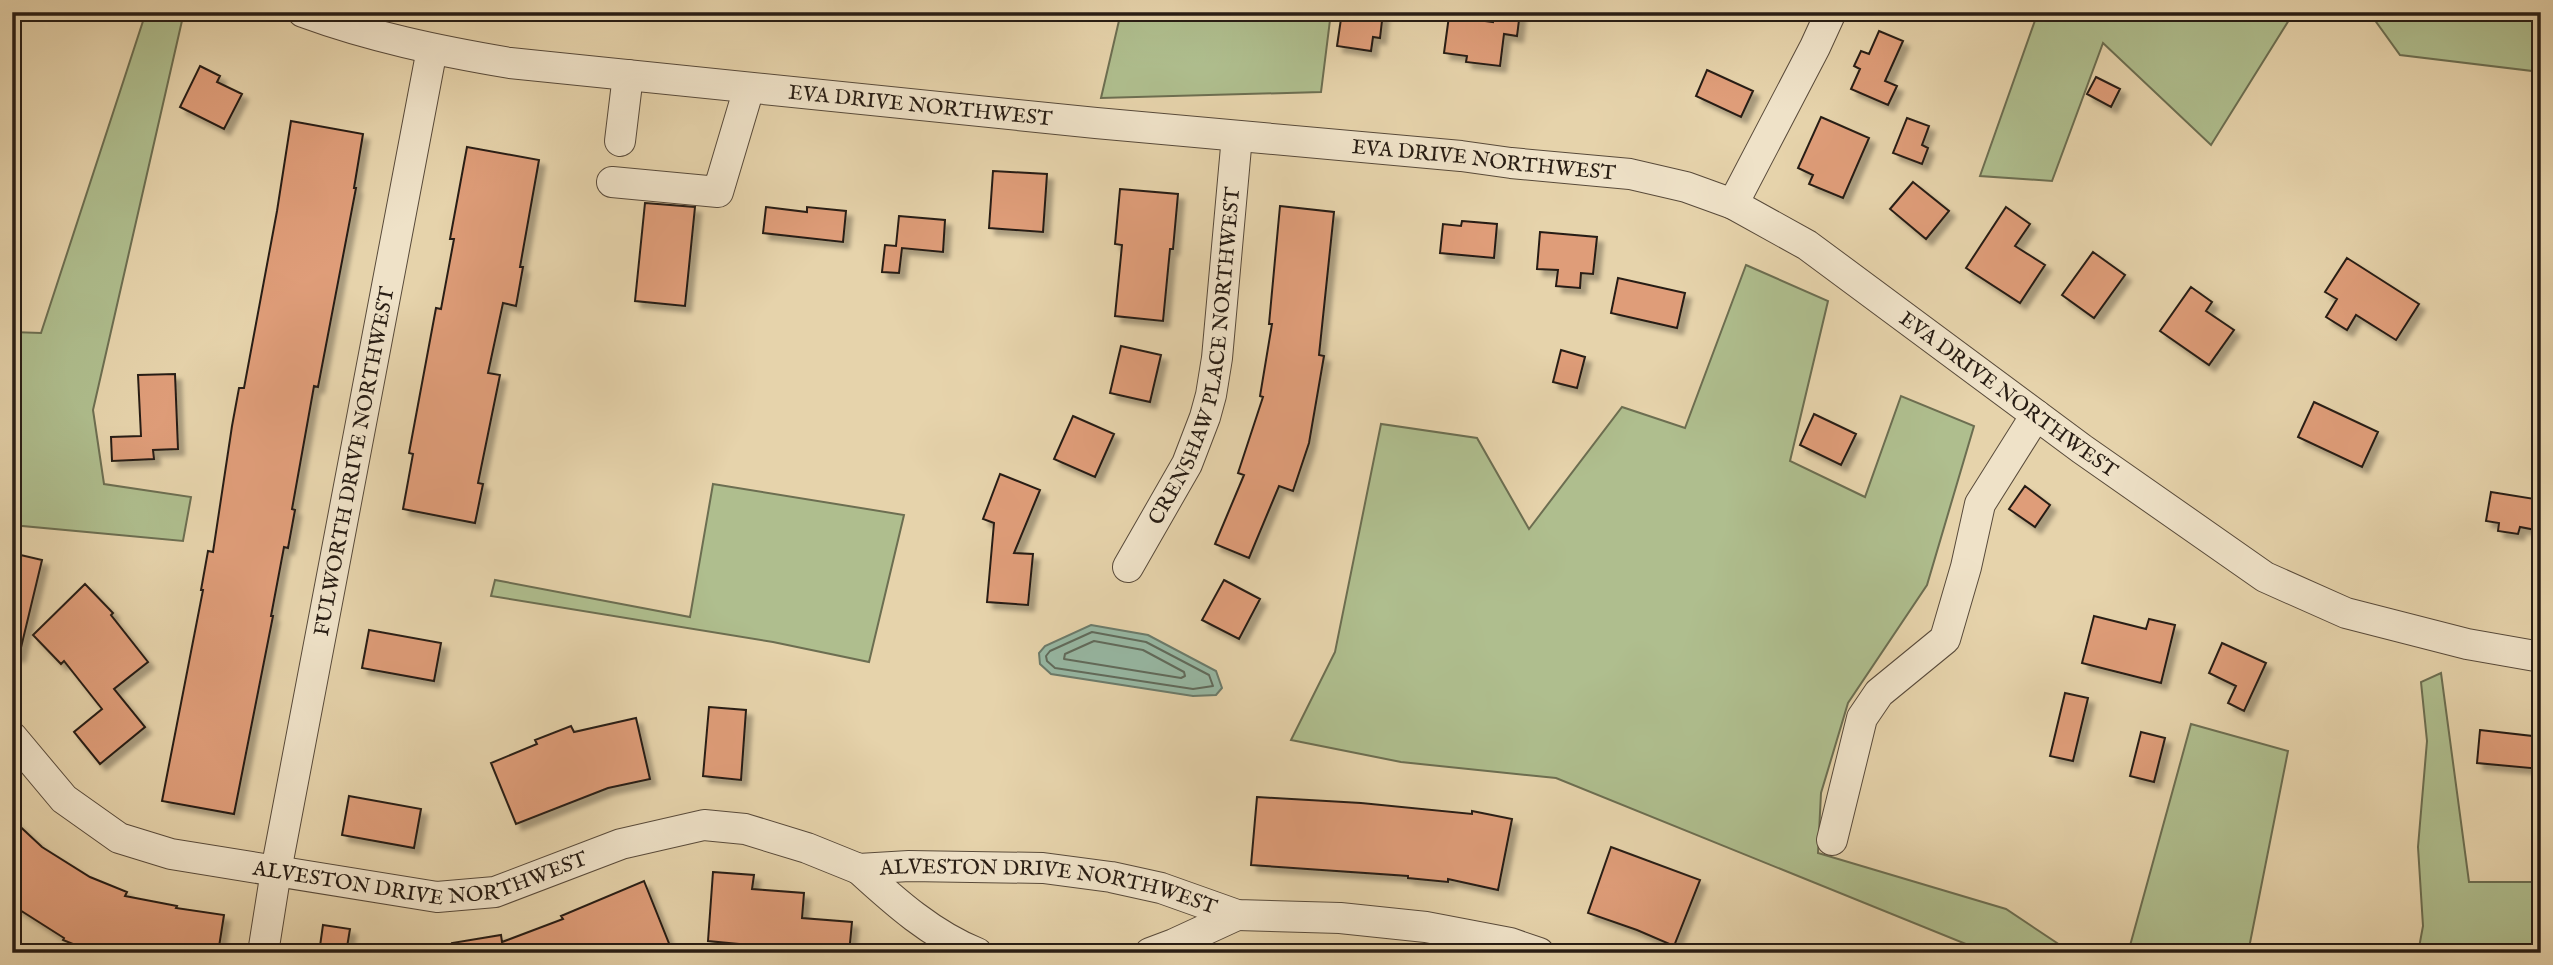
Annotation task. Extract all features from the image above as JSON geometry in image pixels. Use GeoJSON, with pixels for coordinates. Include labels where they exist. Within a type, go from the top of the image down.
{"type":"FeatureCollection","features":[{"type":"Feature","properties":{"kind":"street","name":"EVA DRIVE NORTHWEST"},"geometry":{"type":"LineString","coordinates":[[303,12],[346,28],[432,50],[510,63],[1630,174],[1686,187],[1733,204],[1807,245],[2082,449],[2265,577],[2346,613],[2467,644],[2541,657]]}},
{"type":"Feature","properties":{"kind":"street"},"geometry":{"type":"LineString","coordinates":[[1733,204],[1831,12]]}},
{"type":"Feature","properties":{"kind":"street","name":"FULWORTH DRIVE NORTHWEST"},"geometry":{"type":"LineString","coordinates":[[262,953],[432,50]]}},
{"type":"Feature","properties":{"kind":"street"},"geometry":{"type":"LineString","coordinates":[[620,141],[628,75]]}},
{"type":"Feature","properties":{"kind":"street"},"geometry":{"type":"LineString","coordinates":[[612,182],[718,192],[749,88]]}},
{"type":"Feature","properties":{"kind":"street","name":"CRENSHAW PLACE NORTHWEST"},"geometry":{"type":"LineString","coordinates":[[1128,567],[1187,464],[1211,395],[1217,358],[1237,136]]}},
{"type":"Feature","properties":{"kind":"street"},"geometry":{"type":"LineString","coordinates":[[1832,840],[1862,718],[1879,693],[1945,639],[1966,567],[1980,504],[2036,415]]}},
{"type":"Feature","properties":{"kind":"street","name":"ALVESTON DRIVE NORTHWEST"},"geometry":{"type":"LineString","coordinates":[[12,737],[64,799],[119,838],[171,854],[437,897],[495,892],[621,844],[704,825],[745,829],[807,848],[859,869],[899,905],[952,943],[977,953]]}},
{"type":"Feature","properties":{"kind":"street","name":"ALVESTON DRIVE NORTHWEST"},"geometry":{"type":"LineString","coordinates":[[859,869],[909,866],[1043,868],[1111,877],[1161,888],[1237,915],[1340,918],[1426,927],[1510,943],[1539,953]]}},
{"type":"Feature","properties":{"kind":"street","name":"ALVESTON DRIVE NORTHWEST"},"geometry":{"type":"LineString","coordinates":[[1150,953],[1237,915]]}},
{"type":"Feature","properties":{"kind":"shaded area"},"geometry":{"type":"Polygon","coordinates":[[[146,12],[184,12],[93,410],[104,484],[191,497],[183,541],[12,525],[12,332],[41,333],[146,12]]]}},
{"type":"Feature","properties":{"kind":"shaded area"},"geometry":{"type":"Polygon","coordinates":[[[1121,12],[1331,12],[1321,92],[1101,98],[1121,12]]]}},
{"type":"Feature","properties":{"kind":"shaded area"},"geometry":{"type":"Polygon","coordinates":[[[2038,12],[2294,12],[2211,145],[2103,43],[2052,181],[1980,176],[2038,12]]]}},
{"type":"Feature","properties":{"kind":"shaded area"},"geometry":{"type":"Polygon","coordinates":[[[2369,12],[2541,12],[2541,72],[2400,55],[2369,12]]]}},
{"type":"Feature","properties":{"kind":"shaded area"},"geometry":{"type":"Polygon","coordinates":[[[1746,265],[1828,301],[1790,461],[1865,497],[1901,396],[1974,426],[1927,585],[1848,703],[1821,793],[1818,853],[2006,909],[2072,953],[1988,953],[1556,778],[1401,762],[1291,740],[1335,652],[1381,424],[1477,438],[1529,529],[1622,407],[1685,428],[1746,265]]]}},
{"type":"Feature","properties":{"kind":"shaded area"},"geometry":{"type":"Polygon","coordinates":[[[713,484],[904,515],[869,662],[773,642],[491,596],[495,580],[690,617],[713,484]]]}},
{"type":"Feature","properties":{"kind":"shaded area"},"geometry":{"type":"Polygon","coordinates":[[[2441,673],[2469,882],[2533,882],[2541,905],[2541,953],[2418,953],[2423,926],[2418,847],[2427,741],[2421,682],[2441,673]]]}},
{"type":"Feature","properties":{"kind":"shaded area"},"geometry":{"type":"Polygon","coordinates":[[[2191,724],[2288,751],[2248,953],[2128,953],[2191,724]]]}},
{"type":"Feature","properties":{"kind":"water"},"geometry":{"type":"Polygon","coordinates":[[[1091,625],[1148,635],[1216,671],[1222,688],[1216,695],[1193,696],[1051,674],[1040,664],[1039,653],[1045,646],[1091,625]]]}},
{"type":"Feature","properties":{"kind":"building"},"geometry":{"type":"Polygon","coordinates":[[[1342,12],[1383,12],[1380,38],[1373,37],[1371,51],[1337,46],[1342,12]]]}},
{"type":"Feature","properties":{"kind":"building"},"geometry":{"type":"Polygon","coordinates":[[[1494,12],[1520,12],[1517,36],[1504,34],[1500,66],[1466,62],[1467,56],[1444,53],[1449,16],[1493,22],[1494,12]]]}},
{"type":"Feature","properties":{"kind":"building"},"geometry":{"type":"Polygon","coordinates":[[[1879,31],[1903,41],[1885,81],[1897,86],[1888,105],[1851,89],[1860,69],[1854,66],[1861,51],[1869,54],[1879,31]]]}},
{"type":"Feature","properties":{"kind":"building"},"geometry":{"type":"Polygon","coordinates":[[[200,66],[220,76],[217,82],[242,94],[224,129],[180,107],[200,66]]]}},
{"type":"Feature","properties":{"kind":"building"},"geometry":{"type":"Polygon","coordinates":[[[1707,70],[1753,91],[1741,117],[1696,96],[1707,70]]]}},
{"type":"Feature","properties":{"kind":"building"},"geometry":{"type":"Polygon","coordinates":[[[2096,77],[2120,89],[2111,107],[2087,94],[2096,77]]]}},
{"type":"Feature","properties":{"kind":"building"},"geometry":{"type":"Polygon","coordinates":[[[1821,117],[1869,138],[1843,198],[1809,184],[1813,175],[1798,168],[1821,117]]]}},
{"type":"Feature","properties":{"kind":"building"},"geometry":{"type":"Polygon","coordinates":[[[1907,118],[1929,126],[1922,145],[1928,148],[1922,164],[1893,153],[1907,118]]]}},
{"type":"Feature","properties":{"kind":"building"},"geometry":{"type":"Polygon","coordinates":[[[291,121],[363,134],[356,188],[318,387],[314,386],[292,509],[295,510],[288,548],[284,547],[234,814],[162,801],[203,590],[208,551],[213,552],[232,426],[239,388],[244,388],[291,121]]]}},
{"type":"Feature","properties":{"kind":"building"},"geometry":{"type":"Polygon","coordinates":[[[467,147],[539,160],[520,267],[523,267],[516,306],[503,303],[488,373],[500,375],[478,483],[483,484],[475,523],[403,509],[413,454],[409,453],[436,308],[441,309],[454,239],[450,239],[467,147]]]}},
{"type":"Feature","properties":{"kind":"building"},"geometry":{"type":"Polygon","coordinates":[[[993,171],[1047,174],[1043,232],[989,228],[993,171]]]}},
{"type":"Feature","properties":{"kind":"building"},"geometry":{"type":"Polygon","coordinates":[[[1913,182],[1949,211],[1926,239],[1890,209],[1913,182]]]}},
{"type":"Feature","properties":{"kind":"building"},"geometry":{"type":"Polygon","coordinates":[[[1120,189],[1178,194],[1163,321],[1115,316],[1122,245],[1115,244],[1120,189]]]}},
{"type":"Feature","properties":{"kind":"building"},"geometry":{"type":"Polygon","coordinates":[[[645,203],[695,207],[685,306],[635,301],[645,203]]]}},
{"type":"Feature","properties":{"kind":"building"},"geometry":{"type":"Polygon","coordinates":[[[1280,206],[1334,212],[1319,355],[1324,356],[1309,443],[1293,491],[1279,486],[1249,558],[1215,544],[1244,475],[1238,473],[1263,397],[1260,396],[1272,324],[1269,324],[1280,206]]]}},
{"type":"Feature","properties":{"kind":"building"},"geometry":{"type":"Polygon","coordinates":[[[766,207],[807,212],[807,207],[846,211],[843,242],[763,233],[766,207]]]}},
{"type":"Feature","properties":{"kind":"building"},"geometry":{"type":"Polygon","coordinates":[[[2006,207],[2030,224],[2015,246],[2045,265],[2020,303],[1966,268],[2006,207]]]}},
{"type":"Feature","properties":{"kind":"building"},"geometry":{"type":"Polygon","coordinates":[[[899,216],[945,220],[943,252],[902,248],[899,273],[882,272],[885,245],[896,246],[899,216]]]}},
{"type":"Feature","properties":{"kind":"building"},"geometry":{"type":"Polygon","coordinates":[[[1462,221],[1497,224],[1494,258],[1440,253],[1443,224],[1461,226],[1462,221]]]}},
{"type":"Feature","properties":{"kind":"building"},"geometry":{"type":"Polygon","coordinates":[[[1540,232],[1597,237],[1593,274],[1581,273],[1580,288],[1556,286],[1558,270],[1537,269],[1540,232]]]}},
{"type":"Feature","properties":{"kind":"building"},"geometry":{"type":"Polygon","coordinates":[[[2093,252],[2125,275],[2094,318],[2062,295],[2093,252]]]}},
{"type":"Feature","properties":{"kind":"building"},"geometry":{"type":"Polygon","coordinates":[[[2347,258],[2419,304],[2396,340],[2356,315],[2347,330],[2326,317],[2337,299],[2325,292],[2347,258]]]}},
{"type":"Feature","properties":{"kind":"building"},"geometry":{"type":"Polygon","coordinates":[[[1618,278],[1685,293],[1677,328],[1611,313],[1618,278]]]}},
{"type":"Feature","properties":{"kind":"building"},"geometry":{"type":"Polygon","coordinates":[[[2191,287],[2212,302],[2206,311],[2234,330],[2209,365],[2160,331],[2191,287]]]}},
{"type":"Feature","properties":{"kind":"building"},"geometry":{"type":"Polygon","coordinates":[[[1121,346],[1161,355],[1150,402],[1110,393],[1121,346]]]}},
{"type":"Feature","properties":{"kind":"building"},"geometry":{"type":"Polygon","coordinates":[[[1561,350],[1585,357],[1577,388],[1553,382],[1561,350]]]}},
{"type":"Feature","properties":{"kind":"building"},"geometry":{"type":"Polygon","coordinates":[[[175,374],[178,449],[153,450],[154,459],[112,461],[111,437],[141,436],[138,375],[175,374]]]}},
{"type":"Feature","properties":{"kind":"building"},"geometry":{"type":"Polygon","coordinates":[[[2314,402],[2378,432],[2362,467],[2298,437],[2314,402]]]}},
{"type":"Feature","properties":{"kind":"building"},"geometry":{"type":"Polygon","coordinates":[[[1814,414],[1856,434],[1841,465],[1800,445],[1814,414]]]}},
{"type":"Feature","properties":{"kind":"building"},"geometry":{"type":"Polygon","coordinates":[[[1073,416],[1114,434],[1095,477],[1054,459],[1073,416]]]}},
{"type":"Feature","properties":{"kind":"building"},"geometry":{"type":"Polygon","coordinates":[[[1000,474],[1040,490],[1014,553],[1033,554],[1028,605],[987,602],[994,523],[983,519],[1000,474]]]}},
{"type":"Feature","properties":{"kind":"building"},"geometry":{"type":"Polygon","coordinates":[[[2025,486],[2050,505],[2035,527],[2009,509],[2025,486]]]}},
{"type":"Feature","properties":{"kind":"building"},"geometry":{"type":"Polygon","coordinates":[[[2491,492],[2541,500],[2541,531],[2520,527],[2518,534],[2498,531],[2499,523],[2486,521],[2491,492]]]}},
{"type":"Feature","properties":{"kind":"building"},"geometry":{"type":"Polygon","coordinates":[[[12,553],[42,560],[19,656],[12,655],[12,553]]]}},
{"type":"Feature","properties":{"kind":"building"},"geometry":{"type":"Polygon","coordinates":[[[1224,580],[1260,599],[1239,639],[1202,620],[1224,580]]]}},
{"type":"Feature","properties":{"kind":"building"},"geometry":{"type":"Polygon","coordinates":[[[85,584],[113,613],[111,615],[148,662],[114,689],[145,727],[100,764],[74,732],[102,709],[64,661],[61,664],[33,635],[85,584]]]}},
{"type":"Feature","properties":{"kind":"building"},"geometry":{"type":"Polygon","coordinates":[[[2094,616],[2146,629],[2149,619],[2175,625],[2161,683],[2082,663],[2094,616]]]}},
{"type":"Feature","properties":{"kind":"building"},"geometry":{"type":"Polygon","coordinates":[[[369,630],[441,643],[434,681],[362,668],[369,630]]]}},
{"type":"Feature","properties":{"kind":"building"},"geometry":{"type":"Polygon","coordinates":[[[2222,643],[2266,663],[2244,711],[2228,703],[2236,686],[2209,673],[2222,643]]]}},
{"type":"Feature","properties":{"kind":"building"},"geometry":{"type":"Polygon","coordinates":[[[2065,693],[2088,698],[2073,761],[2050,756],[2065,693]]]}},
{"type":"Feature","properties":{"kind":"building"},"geometry":{"type":"Polygon","coordinates":[[[709,707],[746,710],[741,780],[703,776],[709,707]]]}},
{"type":"Feature","properties":{"kind":"building"},"geometry":{"type":"Polygon","coordinates":[[[636,718],[650,779],[608,788],[516,824],[491,763],[537,744],[535,740],[571,726],[574,732],[636,718]]]}},
{"type":"Feature","properties":{"kind":"building"},"geometry":{"type":"Polygon","coordinates":[[[2480,730],[2541,737],[2541,769],[2477,763],[2480,730]]]}},
{"type":"Feature","properties":{"kind":"building"},"geometry":{"type":"Polygon","coordinates":[[[2141,732],[2165,738],[2154,782],[2130,776],[2141,732]]]}},
{"type":"Feature","properties":{"kind":"building"},"geometry":{"type":"Polygon","coordinates":[[[349,796],[421,809],[414,848],[342,835],[349,796]]]}},
{"type":"Feature","properties":{"kind":"building"},"geometry":{"type":"Polygon","coordinates":[[[1257,797],[1361,803],[1472,814],[1472,811],[1512,819],[1498,890],[1448,879],[1448,882],[1408,876],[1251,865],[1257,797]]]}},
{"type":"Feature","properties":{"kind":"building"},"geometry":{"type":"Polygon","coordinates":[[[12,819],[42,847],[90,877],[127,892],[125,896],[177,906],[176,908],[224,915],[218,953],[95,953],[63,940],[64,938],[12,905],[12,819]]]}},
{"type":"Feature","properties":{"kind":"building"},"geometry":{"type":"Polygon","coordinates":[[[1611,847],[1700,880],[1674,946],[1588,913],[1611,847]]]}},
{"type":"Feature","properties":{"kind":"building"},"geometry":{"type":"Polygon","coordinates":[[[713,872],[754,875],[752,889],[804,893],[802,918],[852,922],[849,953],[759,953],[759,946],[708,941],[713,872]]]}},
{"type":"Feature","properties":{"kind":"building"},"geometry":{"type":"Polygon","coordinates":[[[644,881],[670,946],[652,953],[453,953],[452,943],[501,935],[502,942],[563,919],[561,916],[644,881]]]}},
{"type":"Feature","properties":{"kind":"building"},"geometry":{"type":"Polygon","coordinates":[[[323,925],[350,929],[346,953],[319,953],[323,925]]]}}]}
